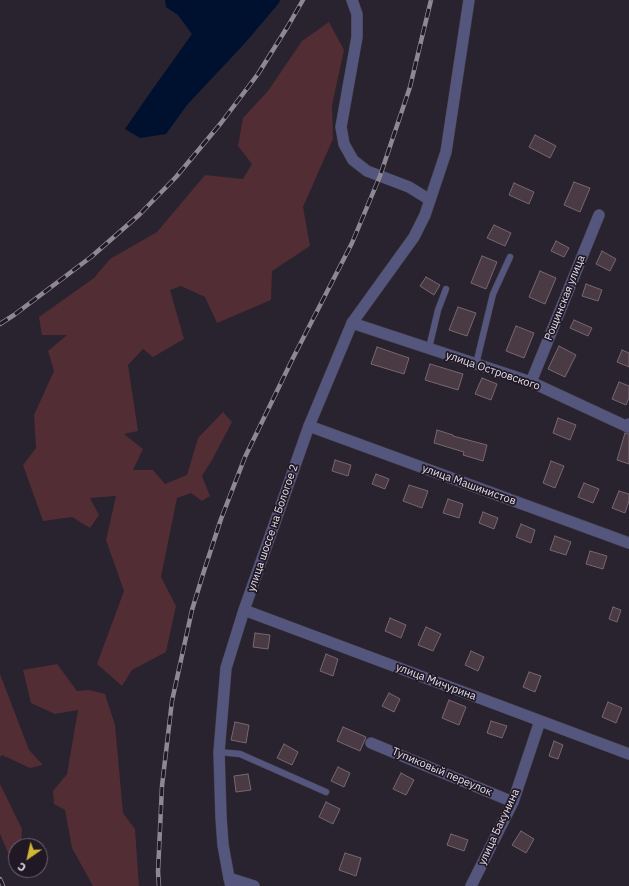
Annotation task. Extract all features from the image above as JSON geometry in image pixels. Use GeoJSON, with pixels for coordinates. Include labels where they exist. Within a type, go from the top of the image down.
{"type":"FeatureCollection","features":[{"type":"Feature","properties":{"kind":"street"},"geometry":{"type":"LineString","coordinates":[[352,0],[356,14],[357,37],[341,127],[344,144],[353,160],[367,171],[409,187],[430,200]]}},
{"type":"Feature","properties":{"kind":"street","name":"улица шоссе на Бологое 2"},"geometry":{"type":"LineString","coordinates":[[230,882],[223,845],[219,752],[226,668],[244,610],[309,426],[352,323],[414,237],[425,215],[446,152],[469,0]]}},
{"type":"Feature","properties":{"kind":"street","name":"Рощинская улица"},"geometry":{"type":"LineString","coordinates":[[531,382],[598,215]]}},
{"type":"Feature","properties":{"kind":"street","name":"улица Островского"},"geometry":{"type":"LineString","coordinates":[[352,323],[531,382],[628,427],[629,424]]}},
{"type":"Feature","properties":{"kind":"street","name":"улица Машинистов"},"geometry":{"type":"LineString","coordinates":[[309,426],[629,544]]}},
{"type":"Feature","properties":{"kind":"street","name":"улица Мичурина"},"geometry":{"type":"LineString","coordinates":[[244,610],[540,722],[629,754]]}},
{"type":"Feature","properties":{"kind":"street","name":"улица Бакунина"},"geometry":{"type":"LineString","coordinates":[[475,885],[513,802],[540,722]]}},
{"type":"Feature","properties":{"kind":"street","name":"Тупиковый переулок"},"geometry":{"type":"LineString","coordinates":[[371,743],[513,802]]}},
{"type":"Feature","properties":{"kind":"street"},"geometry":{"type":"LineString","coordinates":[[230,882],[254,886]]}},
{"type":"Feature","properties":{"kind":"lane"},"geometry":{"type":"LineString","coordinates":[[476,364],[493,294],[510,258]]}},
{"type":"Feature","properties":{"kind":"lane"},"geometry":{"type":"LineString","coordinates":[[429,348],[438,310],[446,289]]}},
{"type":"Feature","properties":{"kind":"lane"},"geometry":{"type":"LineString","coordinates":[[219,752],[240,754],[326,792]]}},
{"type":"Feature","properties":{"kind":"shaded area"},"geometry":{"type":"Polygon","coordinates":[[[329,22],[344,50],[332,105],[333,139],[303,207],[310,246],[272,271],[271,300],[217,323],[205,297],[181,286],[170,290],[184,339],[153,357],[143,349],[128,365],[138,431],[124,434],[143,449],[133,470],[153,470],[165,484],[187,475],[198,438],[223,412],[232,422],[202,476],[210,496],[202,501],[191,493],[177,498],[161,577],[176,606],[166,652],[132,670],[122,686],[97,664],[124,591],[106,540],[116,496],[90,498],[99,515],[90,528],[72,517],[43,521],[23,465],[36,448],[34,415],[54,371],[48,351],[67,335],[42,335],[39,317],[94,278],[110,259],[157,232],[205,175],[243,179],[252,164],[238,146],[243,118],[268,91],[302,41],[329,22]]]}},
{"type":"Feature","properties":{"kind":"shaded area"},"geometry":{"type":"Polygon","coordinates":[[[57,664],[77,691],[89,690],[105,694],[115,725],[123,813],[135,829],[139,886],[93,886],[72,848],[65,810],[54,804],[53,791],[67,774],[78,710],[55,714],[31,703],[23,670],[57,664]]]}},
{"type":"Feature","properties":{"kind":"shaded area"},"geometry":{"type":"Polygon","coordinates":[[[0,674],[29,750],[43,765],[30,768],[2,755],[0,757],[0,674]]]}},
{"type":"Feature","properties":{"kind":"shaded area"},"geometry":{"type":"Polygon","coordinates":[[[0,784],[22,829],[21,838],[8,838],[8,852],[0,834],[0,784]]]}},
{"type":"Feature","properties":{"kind":"water"},"geometry":{"type":"Polygon","coordinates":[[[165,0],[280,0],[245,43],[187,105],[166,134],[140,138],[125,129],[192,34],[178,15],[166,7],[165,0]]]}},
{"type":"Feature","properties":{"kind":"building"},"geometry":{"type":"Polygon","coordinates":[[[535,135],[556,146],[550,158],[529,147],[535,135]]]}},
{"type":"Feature","properties":{"kind":"building"},"geometry":{"type":"Polygon","coordinates":[[[574,182],[590,188],[580,212],[564,205],[574,182]]]}},
{"type":"Feature","properties":{"kind":"building"},"geometry":{"type":"Polygon","coordinates":[[[514,183],[534,192],[529,204],[509,195],[514,183]]]}},
{"type":"Feature","properties":{"kind":"building"},"geometry":{"type":"Polygon","coordinates":[[[494,225],[511,233],[505,246],[487,238],[494,225]]]}},
{"type":"Feature","properties":{"kind":"building"},"geometry":{"type":"Polygon","coordinates":[[[556,241],[569,248],[564,257],[551,251],[556,241]]]}},
{"type":"Feature","properties":{"kind":"building"},"geometry":{"type":"Polygon","coordinates":[[[602,251],[616,259],[610,271],[596,264],[602,251]]]}},
{"type":"Feature","properties":{"kind":"building"},"geometry":{"type":"Polygon","coordinates":[[[482,256],[497,262],[486,289],[471,283],[482,256]]]}},
{"type":"Feature","properties":{"kind":"building"},"geometry":{"type":"Polygon","coordinates":[[[540,271],[556,278],[545,304],[529,297],[540,271]]]}},
{"type":"Feature","properties":{"kind":"building"},"geometry":{"type":"Polygon","coordinates":[[[426,277],[440,285],[434,295],[420,286],[426,277]]]}},
{"type":"Feature","properties":{"kind":"building"},"geometry":{"type":"Polygon","coordinates":[[[586,284],[602,290],[598,301],[582,296],[586,284]]]}},
{"type":"Feature","properties":{"kind":"building"},"geometry":{"type":"Polygon","coordinates":[[[458,307],[476,313],[467,336],[449,330],[458,307]]]}},
{"type":"Feature","properties":{"kind":"building"},"geometry":{"type":"Polygon","coordinates":[[[574,320],[592,328],[588,336],[570,328],[574,320]]]}},
{"type":"Feature","properties":{"kind":"building"},"geometry":{"type":"Polygon","coordinates":[[[516,326],[534,333],[524,358],[506,351],[516,326]]]}},
{"type":"Feature","properties":{"kind":"building"},"geometry":{"type":"Polygon","coordinates":[[[559,346],[576,355],[565,377],[548,369],[559,346]]]}},
{"type":"Feature","properties":{"kind":"building"},"geometry":{"type":"Polygon","coordinates":[[[377,347],[409,358],[404,374],[371,364],[377,347]]]}},
{"type":"Feature","properties":{"kind":"building"},"geometry":{"type":"Polygon","coordinates":[[[622,350],[629,353],[629,367],[617,362],[622,350]]]}},
{"type":"Feature","properties":{"kind":"building"},"geometry":{"type":"Polygon","coordinates":[[[430,364],[463,374],[458,390],[425,380],[430,364]]]}},
{"type":"Feature","properties":{"kind":"building"},"geometry":{"type":"Polygon","coordinates":[[[482,378],[497,384],[491,400],[475,394],[482,378]]]}},
{"type":"Feature","properties":{"kind":"building"},"geometry":{"type":"Polygon","coordinates":[[[619,382],[629,386],[629,398],[626,405],[612,399],[619,382]]]}},
{"type":"Feature","properties":{"kind":"building"},"geometry":{"type":"Polygon","coordinates":[[[558,418],[576,425],[570,440],[553,433],[558,418]]]}},
{"type":"Feature","properties":{"kind":"building"},"geometry":{"type":"Polygon","coordinates":[[[437,430],[487,445],[483,461],[463,455],[464,452],[434,443],[437,430]]]}},
{"type":"Feature","properties":{"kind":"building"},"geometry":{"type":"Polygon","coordinates":[[[625,433],[629,434],[629,464],[617,460],[625,433]]]}},
{"type":"Feature","properties":{"kind":"building"},"geometry":{"type":"Polygon","coordinates":[[[335,460],[351,465],[348,476],[332,471],[335,460]]]}},
{"type":"Feature","properties":{"kind":"building"},"geometry":{"type":"Polygon","coordinates":[[[551,461],[564,466],[555,488],[543,483],[551,461]]]}},
{"type":"Feature","properties":{"kind":"building"},"geometry":{"type":"Polygon","coordinates":[[[376,474],[389,479],[385,489],[372,484],[376,474]]]}},
{"type":"Feature","properties":{"kind":"building"},"geometry":{"type":"Polygon","coordinates":[[[584,483],[599,489],[593,503],[578,497],[584,483]]]}},
{"type":"Feature","properties":{"kind":"building"},"geometry":{"type":"Polygon","coordinates":[[[409,485],[428,491],[422,508],[403,501],[409,485]]]}},
{"type":"Feature","properties":{"kind":"building"},"geometry":{"type":"Polygon","coordinates":[[[619,491],[629,494],[629,501],[625,513],[612,508],[619,491]]]}},
{"type":"Feature","properties":{"kind":"building"},"geometry":{"type":"Polygon","coordinates":[[[448,499],[463,504],[459,518],[443,513],[448,499]]]}},
{"type":"Feature","properties":{"kind":"building"},"geometry":{"type":"Polygon","coordinates":[[[483,512],[498,518],[494,529],[479,523],[483,512]]]}},
{"type":"Feature","properties":{"kind":"building"},"geometry":{"type":"Polygon","coordinates":[[[521,524],[535,530],[531,543],[516,537],[521,524]]]}},
{"type":"Feature","properties":{"kind":"building"},"geometry":{"type":"Polygon","coordinates":[[[555,536],[571,542],[566,555],[550,550],[555,536]]]}},
{"type":"Feature","properties":{"kind":"building"},"geometry":{"type":"Polygon","coordinates":[[[590,551],[607,556],[603,569],[586,564],[590,551]]]}},
{"type":"Feature","properties":{"kind":"building"},"geometry":{"type":"Polygon","coordinates":[[[613,607],[621,610],[617,622],[609,619],[613,607]]]}},
{"type":"Feature","properties":{"kind":"building"},"geometry":{"type":"Polygon","coordinates":[[[390,618],[406,625],[401,638],[385,631],[390,618]]]}},
{"type":"Feature","properties":{"kind":"building"},"geometry":{"type":"Polygon","coordinates":[[[426,627],[441,634],[433,651],[418,645],[426,627]]]}},
{"type":"Feature","properties":{"kind":"building"},"geometry":{"type":"Polygon","coordinates":[[[255,633],[270,635],[268,649],[253,647],[255,633]]]}},
{"type":"Feature","properties":{"kind":"building"},"geometry":{"type":"Polygon","coordinates":[[[471,651],[484,657],[478,671],[465,665],[471,651]]]}},
{"type":"Feature","properties":{"kind":"building"},"geometry":{"type":"Polygon","coordinates":[[[326,654],[338,659],[333,676],[320,671],[326,654]]]}},
{"type":"Feature","properties":{"kind":"building"},"geometry":{"type":"Polygon","coordinates":[[[529,672],[541,676],[535,692],[523,687],[529,672]]]}},
{"type":"Feature","properties":{"kind":"building"},"geometry":{"type":"Polygon","coordinates":[[[389,693],[400,699],[394,712],[382,706],[389,693]]]}},
{"type":"Feature","properties":{"kind":"building"},"geometry":{"type":"Polygon","coordinates":[[[449,700],[466,707],[459,725],[442,718],[449,700]]]}},
{"type":"Feature","properties":{"kind":"building"},"geometry":{"type":"Polygon","coordinates":[[[608,702],[622,708],[616,723],[602,717],[608,702]]]}},
{"type":"Feature","properties":{"kind":"building"},"geometry":{"type":"Polygon","coordinates":[[[491,721],[507,726],[502,738],[487,733],[491,721]]]}},
{"type":"Feature","properties":{"kind":"building"},"geometry":{"type":"Polygon","coordinates":[[[235,722],[249,725],[246,743],[231,740],[235,722]]]}},
{"type":"Feature","properties":{"kind":"building"},"geometry":{"type":"Polygon","coordinates":[[[343,727],[366,737],[360,751],[337,741],[343,727]]]}},
{"type":"Feature","properties":{"kind":"building"},"geometry":{"type":"Polygon","coordinates":[[[554,741],[563,745],[558,759],[549,756],[554,741]]]}},
{"type":"Feature","properties":{"kind":"building"},"geometry":{"type":"Polygon","coordinates":[[[284,744],[298,752],[292,765],[277,758],[284,744]]]}},
{"type":"Feature","properties":{"kind":"building"},"geometry":{"type":"Polygon","coordinates":[[[338,767],[350,773],[344,787],[331,781],[338,767]]]}},
{"type":"Feature","properties":{"kind":"building"},"geometry":{"type":"Polygon","coordinates":[[[401,773],[414,780],[406,795],[393,789],[401,773]]]}},
{"type":"Feature","properties":{"kind":"building"},"geometry":{"type":"Polygon","coordinates":[[[248,774],[251,790],[236,792],[234,776],[248,774]]]}},
{"type":"Feature","properties":{"kind":"building"},"geometry":{"type":"Polygon","coordinates":[[[326,802],[340,809],[333,824],[319,817],[326,802]]]}},
{"type":"Feature","properties":{"kind":"building"},"geometry":{"type":"Polygon","coordinates":[[[521,831],[534,839],[526,853],[512,845],[521,831]]]}},
{"type":"Feature","properties":{"kind":"building"},"geometry":{"type":"Polygon","coordinates":[[[451,834],[468,840],[464,851],[447,845],[451,834]]]}},
{"type":"Feature","properties":{"kind":"building"},"geometry":{"type":"Polygon","coordinates":[[[345,853],[361,858],[356,876],[339,870],[345,853]]]}},
{"type":"Feature","properties":{"kind":"railway"},"geometry":{"type":"LineString","coordinates":[[0,324],[91,257],[139,215],[176,177],[221,123],[258,74],[303,0]]}},
{"type":"Feature","properties":{"kind":"railway"},"geometry":{"type":"LineString","coordinates":[[159,886],[158,872],[162,786],[172,701],[192,610],[221,519],[245,457],[293,358],[352,243],[380,176],[410,87],[431,0]]}},
{"type":"Feature","properties":{"kind":"railway"},"geometry":{"type":"LineString","coordinates":[[0,879],[3,886]]}}]}
